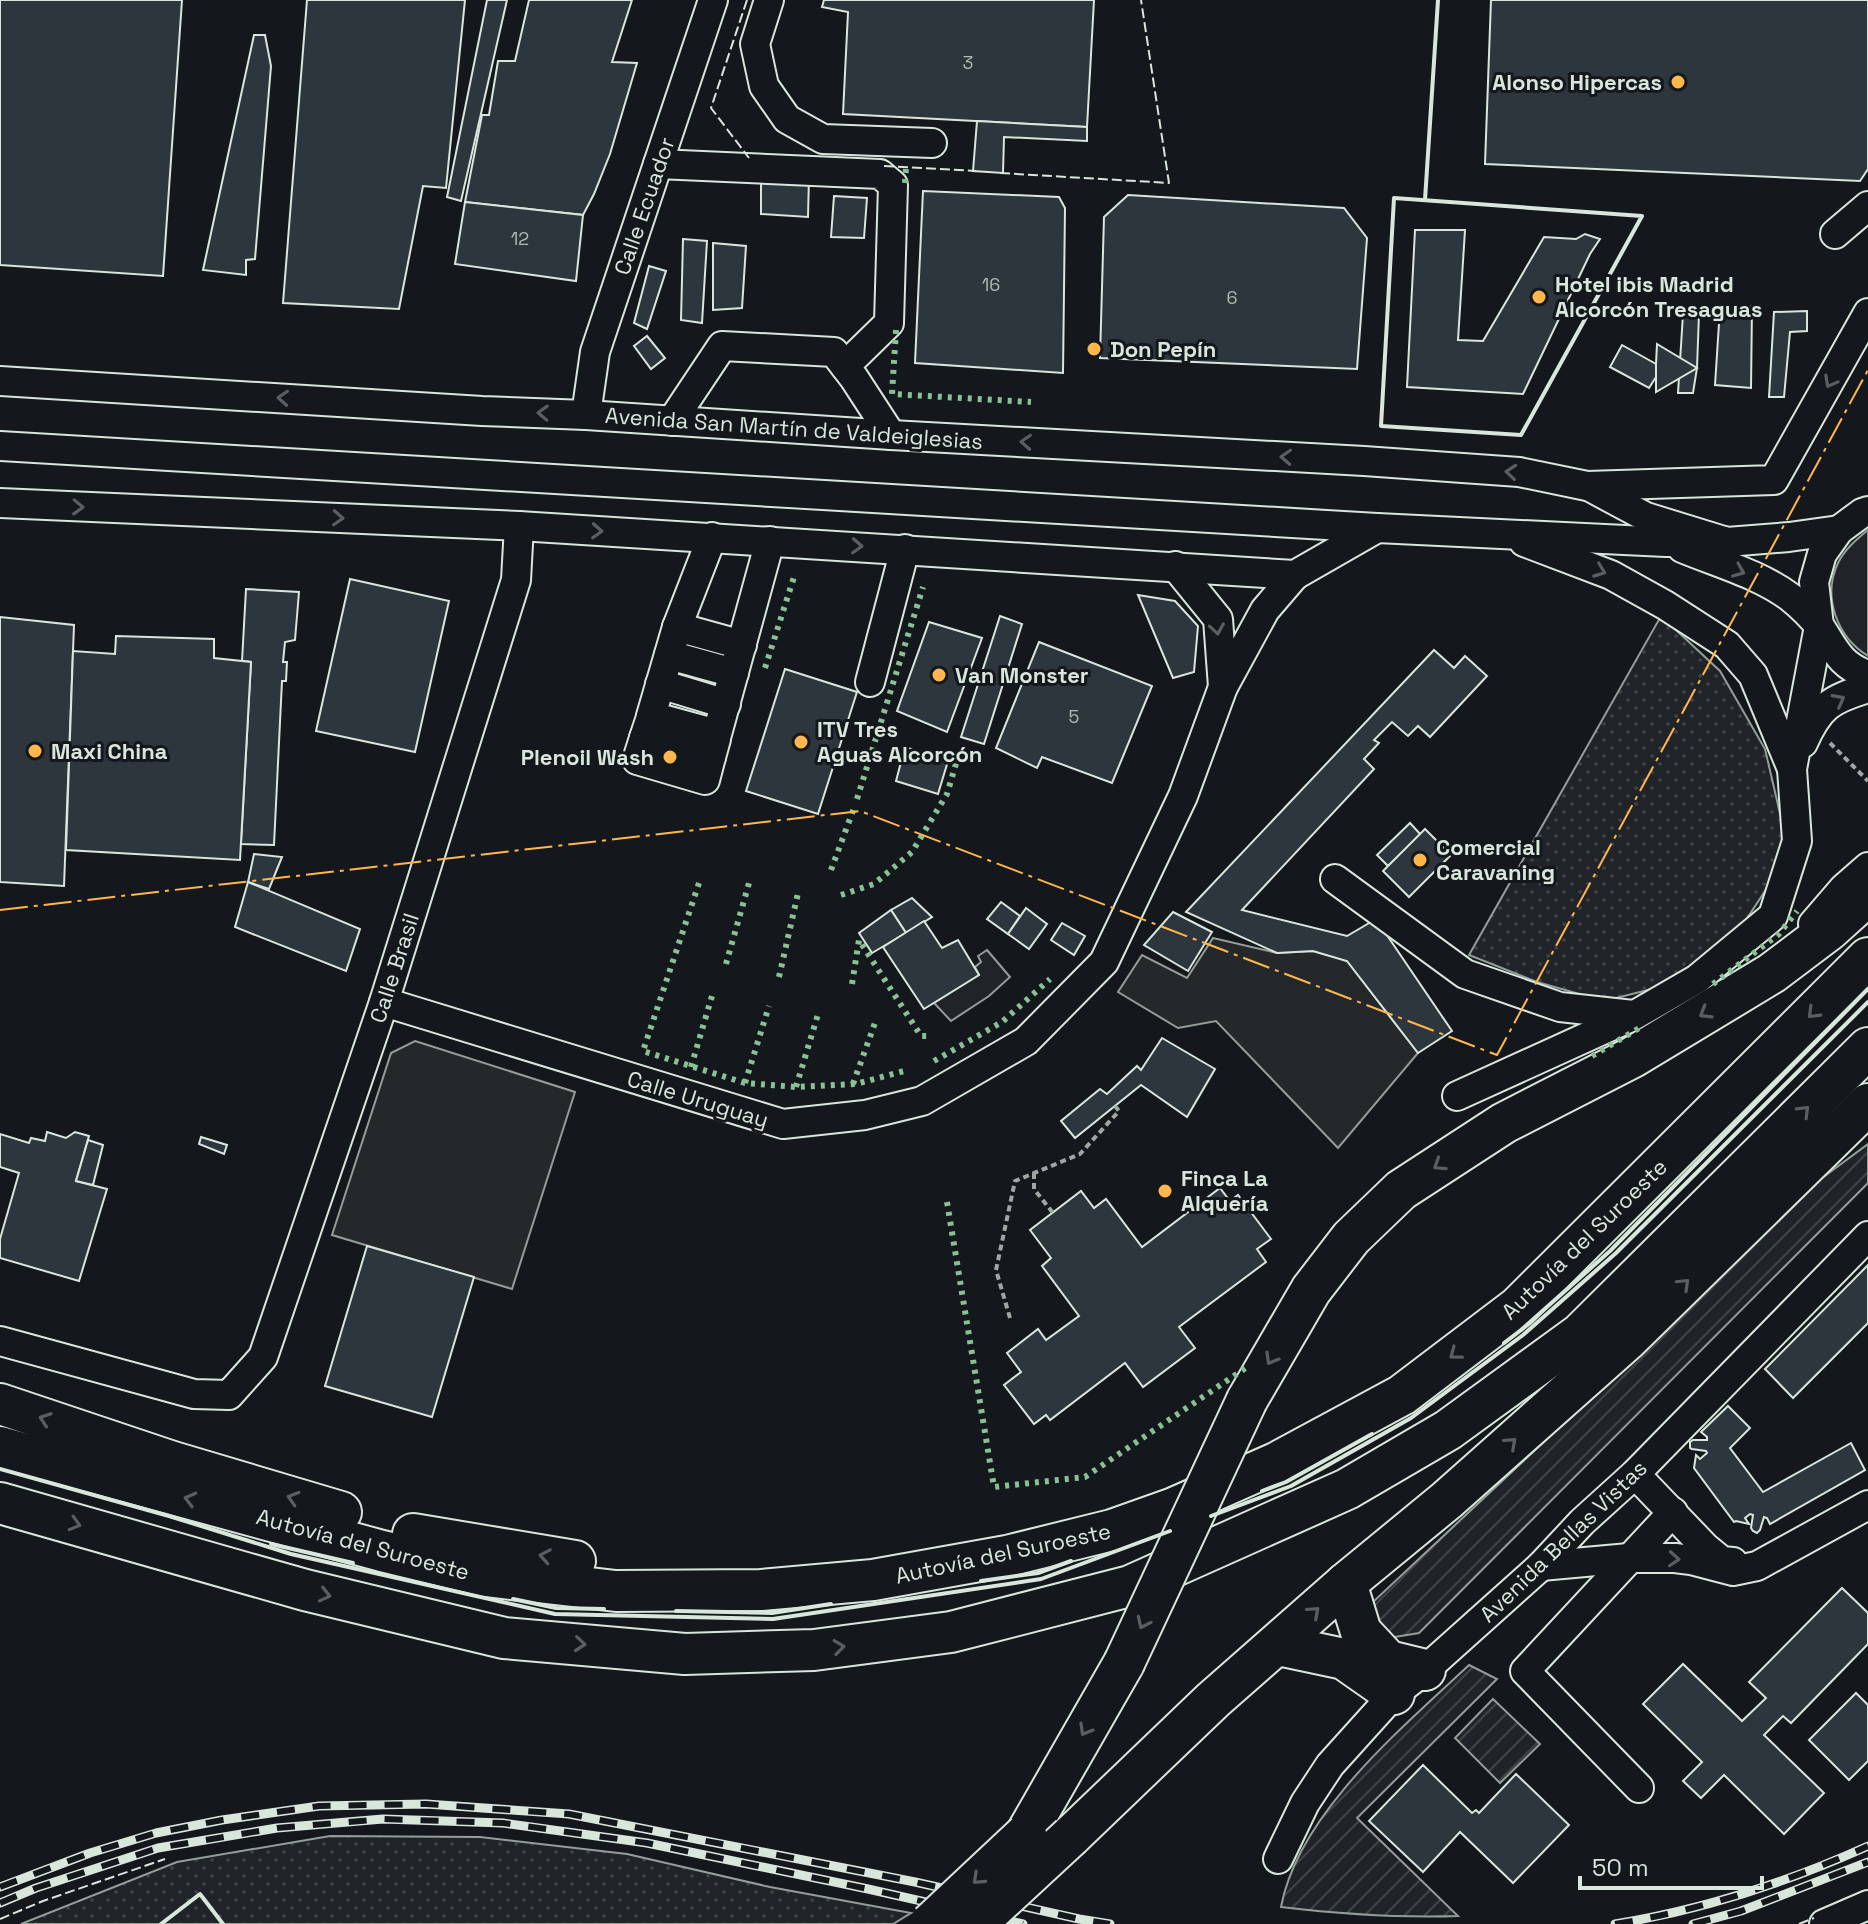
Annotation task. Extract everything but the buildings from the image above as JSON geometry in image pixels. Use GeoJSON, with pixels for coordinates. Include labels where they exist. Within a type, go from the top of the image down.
{"type":"FeatureCollection","features":[{"type":"Feature","properties":{"kind":"highway"},"geometry":{"type":"LineString","coordinates":[[930,1924],[1026,1834],[1124,1663],[1247,1400],[1311,1290],[1351,1238],[1401,1190],[1504,1123],[1633,1057],[1772,973],[1829,930],[1868,895]]}},
{"type":"Feature","properties":{"kind":"highway","name":"Autovía del Suroeste"},"geometry":{"type":"LineString","coordinates":[[0,1447],[485,1576],[616,1591],[761,1590],[873,1580],[1007,1556],[1112,1530],[1174,1508],[1276,1463],[1402,1395],[1518,1307],[1868,958]]}},
{"type":"Feature","properties":{"kind":"highway"},"geometry":{"type":"LineString","coordinates":[[0,1503],[305,1590],[504,1638],[685,1654],[814,1650],[951,1632],[1130,1586],[1347,1489],[1448,1430],[1580,1334],[1868,1048]]}},
{"type":"Feature","properties":{"kind":"highway"},"geometry":{"type":"LineString","coordinates":[[976,1924],[1213,1700],[1346,1583],[1447,1500],[1628,1339],[1868,1104]]}},
{"type":"Feature","properties":{"kind":"highway"},"geometry":{"type":"LineString","coordinates":[[0,1404],[173,1462],[412,1534],[761,1590]]}},
{"type":"Feature","properties":{"kind":"highway"},"geometry":{"type":"LineString","coordinates":[[1346,1583],[1361,1632],[1388,1661],[1425,1670]]}},
{"type":"Feature","properties":{"kind":"highway"},"geometry":{"type":"LineString","coordinates":[[1278,1645],[1344,1659],[1394,1694]]}},
{"type":"Feature","properties":{"kind":"street","name":"Calle Ecuador"},"geometry":{"type":"LineString","coordinates":[[586,415],[595,352],[713,0]]}},
{"type":"Feature","properties":{"kind":"street"},"geometry":{"type":"LineString","coordinates":[[769,0],[755,44],[764,86],[787,119],[823,139],[932,143]]}},
{"type":"Feature","properties":{"kind":"street"},"geometry":{"type":"LineString","coordinates":[[658,164],[880,174],[893,185],[889,323],[845,366]]}},
{"type":"Feature","properties":{"kind":"street"},"geometry":{"type":"LineString","coordinates":[[1835,234],[1868,206]]}},
{"type":"Feature","properties":{"kind":"street","name":"Avenida San Martín de Valdeiglesias"},"geometry":{"type":"LineString","coordinates":[[0,381],[1519,472],[1587,486],[1774,480],[1868,313]]}},
{"type":"Feature","properties":{"kind":"street"},"geometry":{"type":"LineString","coordinates":[[672,421],[722,346],[834,352],[891,435]]}},
{"type":"Feature","properties":{"kind":"street"},"geometry":{"type":"LineString","coordinates":[[0,446],[1377,528],[1666,542],[1727,542]]}},
{"type":"Feature","properties":{"kind":"street","name":"Avenida San Martín de Valdeiglesias"},"geometry":{"type":"LineString","coordinates":[[1587,486],[1646,517],[1727,542],[1839,530]]}},
{"type":"Feature","properties":{"kind":"street"},"geometry":{"type":"LineString","coordinates":[[0,503],[519,526],[1295,575],[1377,528]]}},
{"type":"Feature","properties":{"kind":"street"},"geometry":{"type":"LineString","coordinates":[[1457,1096],[1633,1016],[1697,979],[1773,916],[1797,841],[1792,769],[1819,626],[1814,582],[1822,554],[1839,530],[1868,511]]}},
{"type":"Feature","properties":{"kind":"street","name":"Calle Brasil"},"geometry":{"type":"LineString","coordinates":[[0,1341],[194,1394],[229,1395],[263,1357],[384,1002],[516,580],[519,526]]}},
{"type":"Feature","properties":{"kind":"street"},"geometry":{"type":"LineString","coordinates":[[1501,533],[1611,575],[1727,645],[1753,675],[1792,769]]}},
{"type":"Feature","properties":{"kind":"street"},"geometry":{"type":"LineString","coordinates":[[712,537],[677,627],[637,760],[705,780],[770,541]]}},
{"type":"Feature","properties":{"kind":"street"},"geometry":{"type":"LineString","coordinates":[[1666,542],[1756,578],[1790,597],[1819,626],[1835,652],[1858,672],[1868,675]]}},
{"type":"Feature","properties":{"kind":"street"},"geometry":{"type":"LineString","coordinates":[[870,682],[905,549]]}},
{"type":"Feature","properties":{"kind":"street","name":"Calle Uruguay"},"geometry":{"type":"LineString","coordinates":[[1175,566],[1218,619],[1223,687]]}},
{"type":"Feature","properties":{"kind":"street","name":"Calle Uruguay"},"geometry":{"type":"LineString","coordinates":[[384,1002],[783,1124],[865,1115],[922,1101],[1026,1041],[1104,962],[1183,796],[1223,687],[1265,610],[1295,575]]}},
{"type":"Feature","properties":{"kind":"street"},"geometry":{"type":"LineString","coordinates":[[677,627],[742,645]]}},
{"type":"Feature","properties":{"kind":"street"},"geometry":{"type":"LineString","coordinates":[[669,655],[734,673]]}},
{"type":"Feature","properties":{"kind":"street"},"geometry":{"type":"LineString","coordinates":[[660,684],[726,704]]}},
{"type":"Feature","properties":{"kind":"street"},"geometry":{"type":"LineString","coordinates":[[1792,769],[1811,724],[1827,706],[1842,696],[1868,688]]}},
{"type":"Feature","properties":{"kind":"street"},"geometry":{"type":"LineString","coordinates":[[648,727],[714,745]]}},
{"type":"Feature","properties":{"kind":"street"},"geometry":{"type":"LineString","coordinates":[[1772,973],[1844,888],[1868,867]]}},
{"type":"Feature","properties":{"kind":"street"},"geometry":{"type":"LineString","coordinates":[[1335,879],[1465,974],[1560,1007],[1633,1016]]}},
{"type":"Feature","properties":{"kind":"street","name":"Avenida Bellas Vistas"},"geometry":{"type":"LineString","coordinates":[[1278,1859],[1305,1803],[1330,1765],[1394,1694],[1541,1566],[1868,1236]]}},
{"type":"Feature","properties":{"kind":"street"},"geometry":{"type":"LineString","coordinates":[[1635,1474],[1722,1561],[1757,1566]]}},
{"type":"Feature","properties":{"kind":"street"},"geometry":{"type":"LineString","coordinates":[[1541,1566],[1629,1558],[1691,1560],[1733,1571],[1757,1566],[1868,1505]]}},
{"type":"Feature","properties":{"kind":"street"},"geometry":{"type":"LineString","coordinates":[[1639,1788],[1525,1671],[1673,1512]]}},
{"type":"Feature","properties":{"kind":"street"},"geometry":{"type":"LineString","coordinates":[[1824,1924],[1868,1905]]}},
{"type":"Feature","properties":{"kind":"path"},"geometry":{"type":"LineString","coordinates":[[1811,724],[1868,781]]}},
{"type":"Feature","properties":{"kind":"path"},"geometry":{"type":"LineString","coordinates":[[1010,1318],[996,1270],[1015,1181],[1080,1154],[1119,1111],[1115,1106]]}},
{"type":"Feature","properties":{"kind":"path"},"geometry":{"type":"LineString","coordinates":[[1034,1173],[1034,1189],[1053,1213]]}},
{"type":"Feature","properties":{"kind":"shaded area"},"geometry":{"type":"Polygon","coordinates":[[[1868,530],[1868,656],[1857,648],[1841,627],[1835,615],[1832,589],[1833,576],[1841,558],[1868,530]]]}},
{"type":"Feature","properties":{"kind":"shaded area"},"geometry":{"type":"Polygon","coordinates":[[[1661,616],[1720,671],[1765,749],[1785,835],[1769,885],[1734,938],[1697,971],[1652,989],[1604,1001],[1537,982],[1469,955],[1661,616]]]}},
{"type":"Feature","properties":{"kind":"shaded area"},"geometry":{"type":"Polygon","coordinates":[[[1213,938],[1277,953],[1313,951],[1347,961],[1418,1053],[1338,1148],[1216,1021],[1178,1028],[1118,992],[1142,955],[1187,978],[1213,938]]]}},
{"type":"Feature","properties":{"kind":"shaded area"},"geometry":{"type":"Polygon","coordinates":[[[987,950],[1010,977],[989,996],[951,1021],[934,1003],[979,975],[975,967],[981,962],[978,956],[987,950]]]}},
{"type":"Feature","properties":{"kind":"shaded area"},"geometry":{"type":"Polygon","coordinates":[[[415,1041],[575,1092],[512,1289],[332,1235],[391,1053],[415,1041]]]}},
{"type":"Feature","properties":{"kind":"shaded area"},"geometry":{"type":"Polygon","coordinates":[[[1868,1144],[1868,1183],[1419,1633],[1383,1639],[1368,1616],[1374,1601],[1814,1184],[1868,1144]]]}},
{"type":"Feature","properties":{"kind":"shaded area"},"geometry":{"type":"Polygon","coordinates":[[[1469,1665],[1497,1679],[1357,1818],[1458,1916],[1370,1915],[1281,1907],[1291,1872],[1330,1806],[1385,1745],[1469,1665]]]}},
{"type":"Feature","properties":{"kind":"shaded area"},"geometry":{"type":"Polygon","coordinates":[[[1493,1699],[1540,1744],[1500,1783],[1455,1738],[1493,1699]]]}},
{"type":"Feature","properties":{"kind":"shaded area"},"geometry":{"type":"Polygon","coordinates":[[[330,1836],[480,1837],[627,1854],[770,1887],[911,1913],[893,1924],[21,1924],[177,1862],[330,1836]]]}},
{"type":"Feature","properties":{"kind":"railway"},"geometry":{"type":"LineString","coordinates":[[0,1887],[90,1853],[156,1833],[222,1820],[319,1806],[426,1804],[569,1814],[1110,1924]]}},
{"type":"Feature","properties":{"kind":"railway"},"geometry":{"type":"LineString","coordinates":[[0,1903],[158,1848],[277,1828],[383,1819],[503,1823],[647,1843],[1023,1924]]}},
{"type":"Feature","properties":{"kind":"railway"},"geometry":{"type":"LineString","coordinates":[[1615,1924],[1680,1911],[1744,1893],[1868,1846]]}},
{"type":"Feature","properties":{"kind":"railway"},"geometry":{"type":"LineString","coordinates":[[1693,1924],[1741,1911],[1868,1862]]}},
{"type":"Feature","properties":{"kind":"hedge"},"geometry":{"type":"LineString","coordinates":[[905,183],[906,167]]}},
{"type":"Feature","properties":{"kind":"hedge"},"geometry":{"type":"LineString","coordinates":[[896,330],[892,394],[1031,402]]}},
{"type":"Feature","properties":{"kind":"hedge"},"geometry":{"type":"LineString","coordinates":[[765,668],[794,577]]}},
{"type":"Feature","properties":{"kind":"hedge"},"geometry":{"type":"LineString","coordinates":[[857,799],[923,587]]}},
{"type":"Feature","properties":{"kind":"hedge"},"geometry":{"type":"LineString","coordinates":[[841,895],[874,884],[912,852],[947,794],[960,750]]}},
{"type":"Feature","properties":{"kind":"hedge"},"geometry":{"type":"LineString","coordinates":[[831,870],[854,808]]}},
{"type":"Feature","properties":{"kind":"hedge"},"geometry":{"type":"LineString","coordinates":[[699,883],[643,1051],[745,1083],[796,1087],[856,1084],[904,1071]]}},
{"type":"Feature","properties":{"kind":"hedge"},"geometry":{"type":"LineString","coordinates":[[726,964],[749,883]]}},
{"type":"Feature","properties":{"kind":"hedge"},"geometry":{"type":"LineString","coordinates":[[779,977],[798,893]]}},
{"type":"Feature","properties":{"kind":"hedge"},"geometry":{"type":"LineString","coordinates":[[1713,984],[1779,934],[1797,911]]}},
{"type":"Feature","properties":{"kind":"hedge"},"geometry":{"type":"LineString","coordinates":[[852,984],[859,940],[921,1036],[932,1036]]}},
{"type":"Feature","properties":{"kind":"hedge"},"geometry":{"type":"LineString","coordinates":[[934,1061],[1002,1022],[1050,979]]}},
{"type":"Feature","properties":{"kind":"hedge"},"geometry":{"type":"LineString","coordinates":[[691,1067],[712,996]]}},
{"type":"Feature","properties":{"kind":"hedge"},"geometry":{"type":"LineString","coordinates":[[745,1083],[769,1006]]}},
{"type":"Feature","properties":{"kind":"hedge"},"geometry":{"type":"LineString","coordinates":[[796,1087],[819,1011]]}},
{"type":"Feature","properties":{"kind":"hedge"},"geometry":{"type":"LineString","coordinates":[[853,1084],[876,1020]]}},
{"type":"Feature","properties":{"kind":"hedge"},"geometry":{"type":"LineString","coordinates":[[1592,1056],[1641,1027]]}},
{"type":"Feature","properties":{"kind":"hedge"},"geometry":{"type":"LineString","coordinates":[[947,1202],[994,1487],[1085,1477],[1247,1367]]}},
{"type":"Feature","properties":{"kind":"fence"},"geometry":{"type":"LineString","coordinates":[[747,0],[711,108],[749,158]]}},
{"type":"Feature","properties":{"kind":"fence"},"geometry":{"type":"LineString","coordinates":[[1000,173],[1169,183],[1141,0]]}},
{"type":"Feature","properties":{"kind":"fence"},"geometry":{"type":"LineString","coordinates":[[884,166],[976,171]]}},
{"type":"Feature","properties":{"kind":"fence"},"geometry":{"type":"LineString","coordinates":[[0,1919],[165,1859]]}},
{"type":"Feature","properties":{"kind":"fence"},"geometry":{"type":"LineString","coordinates":[[1799,1924],[1814,1918]]}},
{"type":"Feature","properties":{"kind":"wall"},"geometry":{"type":"LineString","coordinates":[[1425,200],[1438,0]]}},
{"type":"Feature","properties":{"kind":"wall"},"geometry":{"type":"LineString","coordinates":[[1394,198],[1642,216],[1521,435],[1381,426],[1394,198]]}},
{"type":"Feature","properties":{"kind":"wall"},"geometry":{"type":"LineString","coordinates":[[1504,1343],[1610,1251],[1868,989]]}},
{"type":"Feature","properties":{"kind":"wall"},"geometry":{"type":"LineString","coordinates":[[1211,1516],[1291,1486],[1411,1418],[1523,1335],[1616,1253],[1868,1002]]}},
{"type":"Feature","properties":{"kind":"wall"},"geometry":{"type":"LineString","coordinates":[[1262,1491],[1286,1482],[1372,1434]]}},
{"type":"Feature","properties":{"kind":"wall"},"geometry":{"type":"LineString","coordinates":[[0,1469],[291,1554],[555,1614],[773,1619],[1041,1579],[1170,1531]]}},
{"type":"Feature","properties":{"kind":"wall"},"geometry":{"type":"LineString","coordinates":[[271,1544],[353,1563]]}},
{"type":"Feature","properties":{"kind":"wall"},"geometry":{"type":"LineString","coordinates":[[981,1581],[1038,1573],[1071,1561]]}},
{"type":"Feature","properties":{"kind":"wall"},"geometry":{"type":"LineString","coordinates":[[513,1599],[556,1608],[604,1609]]}},
{"type":"Feature","properties":{"kind":"wall"},"geometry":{"type":"LineString","coordinates":[[676,1611],[772,1613],[831,1604]]}},
{"type":"Feature","properties":{"kind":"wall"},"geometry":{"type":"LineString","coordinates":[[161,1924],[200,1894],[223,1924]]}},
{"type":"Feature","properties":{"kind":"power"},"geometry":{"type":"LineString","coordinates":[[0,910],[860,811],[1497,1055],[1868,370]]}},
{"type":"Feature","properties":{"kind":"place","name":"Alonso Hipercas"},"geometry":{"type":"Point","coordinates":[1678,82]}},
{"type":"Feature","properties":{"kind":"place","name":"Hotel ibis Madrid Alcorcón Tresaguas"},"geometry":{"type":"Point","coordinates":[1539,297]}},
{"type":"Feature","properties":{"kind":"place","name":"Don Pepín"},"geometry":{"type":"Point","coordinates":[1094,349]}},
{"type":"Feature","properties":{"kind":"place","name":"Van Monster"},"geometry":{"type":"Point","coordinates":[939,675]}},
{"type":"Feature","properties":{"kind":"place","name":"ITV Tres Aguas Alcorcón"},"geometry":{"type":"Point","coordinates":[801,742]}},
{"type":"Feature","properties":{"kind":"place","name":"Maxi China"},"geometry":{"type":"Point","coordinates":[35,751]}},
{"type":"Feature","properties":{"kind":"place","name":"Plenoil Wash"},"geometry":{"type":"Point","coordinates":[670,757]}},
{"type":"Feature","properties":{"kind":"place","name":"Comercial Caravaning"},"geometry":{"type":"Point","coordinates":[1420,860]}},
{"type":"Feature","properties":{"kind":"place","name":"Finca La Alquería"},"geometry":{"type":"Point","coordinates":[1165,1191]}}]}
